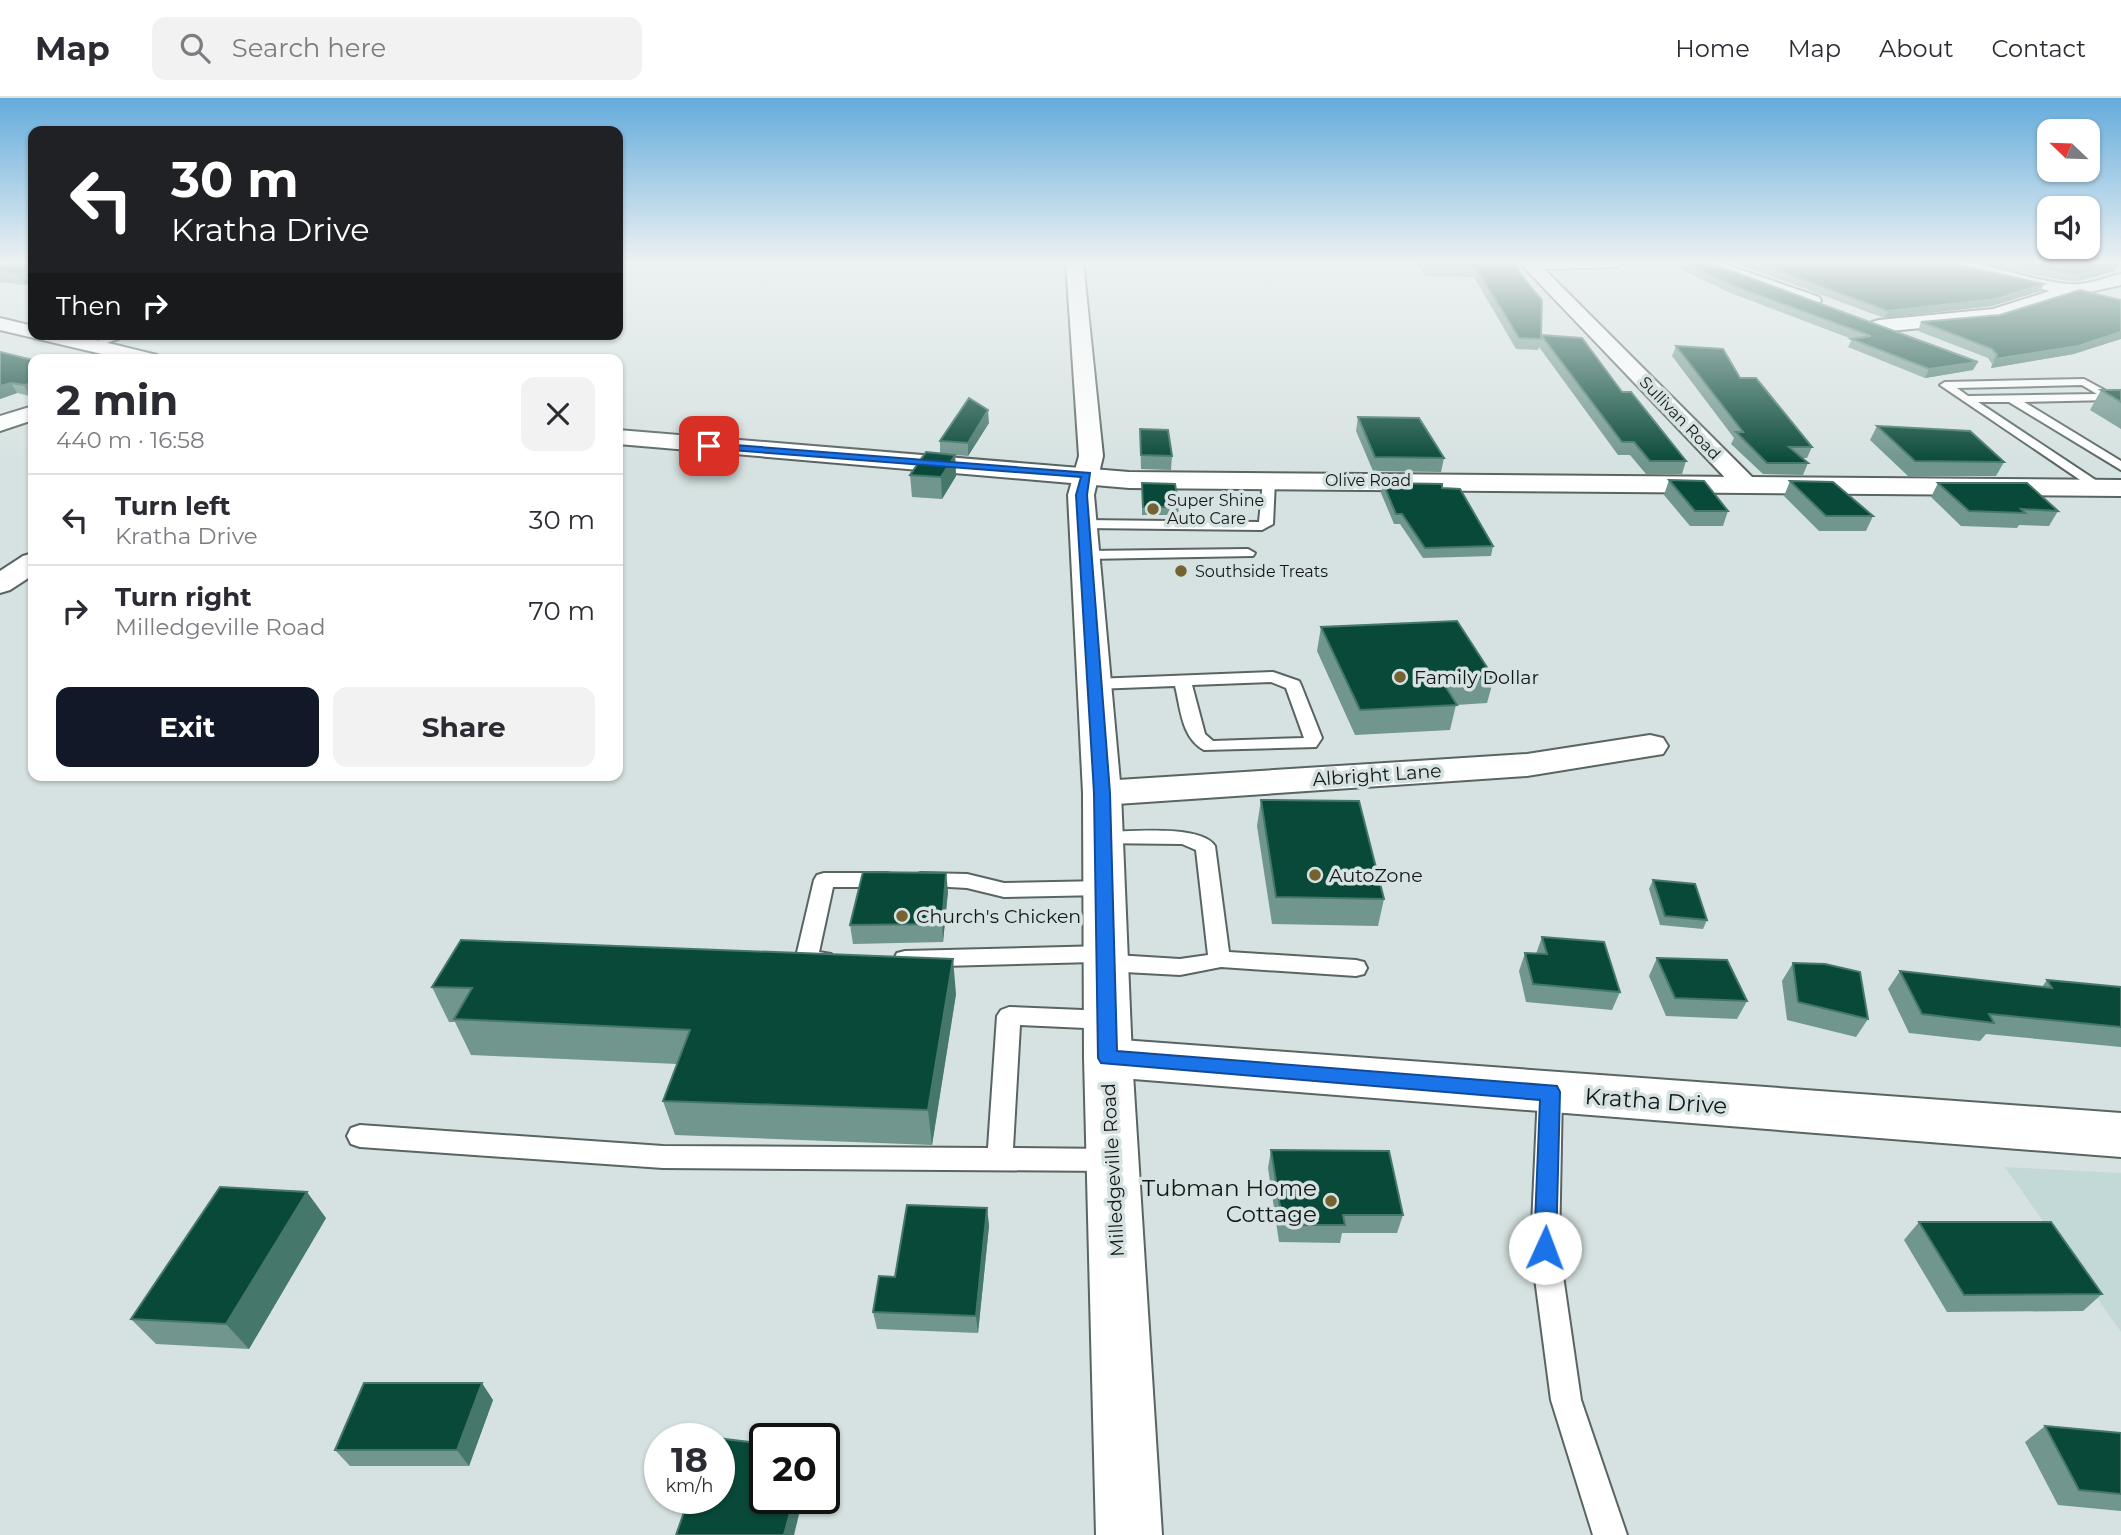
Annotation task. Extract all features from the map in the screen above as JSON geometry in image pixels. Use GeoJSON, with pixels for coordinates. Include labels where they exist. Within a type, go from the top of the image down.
{"type":"FeatureCollection","features":[{"type":"Feature","properties":{"kind":"street","name":"Milledgeville Road"},"geometry":{"type":"LineString","coordinates":[[1080,329],[1091,456],[1081,495],[1102,793],[1107,1039],[1129,1535]]}},
{"type":"Feature","properties":{"kind":"street","name":"Sullivan Road"},"geometry":{"type":"LineString","coordinates":[[1594,329],[1745,484]]}},
{"type":"Feature","properties":{"kind":"street"},"geometry":{"type":"LineString","coordinates":[[1888,329],[1916,340]]}},
{"type":"Feature","properties":{"kind":"street"},"geometry":{"type":"LineString","coordinates":[[70,340],[129,354]]}},
{"type":"Feature","properties":{"kind":"street"},"geometry":{"type":"LineString","coordinates":[[0,424],[28,415]]}},
{"type":"Feature","properties":{"kind":"street","name":"Olive Road"},"geometry":{"type":"LineString","coordinates":[[623,437],[813,456],[1129,480],[2110,488]]}},
{"type":"Feature","properties":{"kind":"street"},"geometry":{"type":"LineString","coordinates":[[0,584],[28,565]]}},
{"type":"Feature","properties":{"kind":"street","name":"Albright Lane"},"geometry":{"type":"LineString","coordinates":[[1102,793],[1527,765],[1650,746]]}},
{"type":"Feature","properties":{"kind":"street","name":"Kratha Drive"},"geometry":{"type":"LineString","coordinates":[[1107,1039],[1550,1092],[2121,1135]]}},
{"type":"Feature","properties":{"kind":"lane"},"geometry":{"type":"LineString","coordinates":[[92,345],[108,340]]}},
{"type":"Feature","properties":{"kind":"lane"},"geometry":{"type":"LineString","coordinates":[[1966,399],[2110,397],[2084,382],[1945,385],[1966,399],[2110,488]]}},
{"type":"Feature","properties":{"kind":"lane"},"geometry":{"type":"LineString","coordinates":[[2012,398],[2121,466]]}},
{"type":"Feature","properties":{"kind":"lane"},"geometry":{"type":"LineString","coordinates":[[1084,540],[1262,526],[1266,524],[1269,481]]}},
{"type":"Feature","properties":{"kind":"lane"},"geometry":{"type":"LineString","coordinates":[[1084,540],[1248,554]]}},
{"type":"Feature","properties":{"kind":"lane"},"geometry":{"type":"LineString","coordinates":[[1094,684],[1182,680],[1273,677],[1283,679],[1293,685],[1313,738],[1310,743],[1210,746],[1196,735],[1182,680]]}},
{"type":"Feature","properties":{"kind":"lane"},"geometry":{"type":"LineString","coordinates":[[1103,838],[1184,838],[1205,846],[1219,959]]}},
{"type":"Feature","properties":{"kind":"lane"},"geometry":{"type":"LineString","coordinates":[[847,960],[806,961],[824,880],[967,881],[1004,890],[1104,888]]}},
{"type":"Feature","properties":{"kind":"lane"},"geometry":{"type":"LineString","coordinates":[[888,959],[1105,959],[1192,967],[1210,964],[1219,959],[1356,968]]}},
{"type":"Feature","properties":{"kind":"lane"},"geometry":{"type":"LineString","coordinates":[[1000,1158],[1009,1016],[1107,1039]]}},
{"type":"Feature","properties":{"kind":"lane"},"geometry":{"type":"LineString","coordinates":[[1550,1092],[1545,1248],[1566,1400],[1610,1535]]}},
{"type":"Feature","properties":{"kind":"lane"},"geometry":{"type":"LineString","coordinates":[[360,1136],[663,1157],[1112,1160]]}},
{"type":"Feature","properties":{"kind":"shaded area"},"geometry":{"type":"Polygon","coordinates":[[[2005,1167],[2121,1173],[2121,1332],[2005,1167]]]}},
{"type":"Feature","properties":{"kind":"building"},"geometry":{"type":"Polygon","coordinates":[[[1514,329],[1541,329],[1541,339],[1519,338],[1514,329]]]}},
{"type":"Feature","properties":{"kind":"building"},"geometry":{"type":"Polygon","coordinates":[[[1852,329],[1889,329],[1978,362],[1929,369],[1851,339],[1871,336],[1852,329]]]}},
{"type":"Feature","properties":{"kind":"building"},"geometry":{"type":"Polygon","coordinates":[[[1940,329],[2121,329],[2121,332],[2078,346],[1995,359],[1997,355],[1992,349],[1940,329]]]}},
{"type":"Feature","properties":{"kind":"building"},"geometry":{"type":"Polygon","coordinates":[[[1541,335],[1582,338],[1622,392],[1631,392],[1686,461],[1650,461],[1634,442],[1622,442],[1541,335]]]}},
{"type":"Feature","properties":{"kind":"building"},"geometry":{"type":"Polygon","coordinates":[[[1676,346],[1723,349],[1740,378],[1756,378],[1812,447],[1789,447],[1808,463],[1767,463],[1736,432],[1743,432],[1676,346]]]}},
{"type":"Feature","properties":{"kind":"building"},"geometry":{"type":"Polygon","coordinates":[[[0,352],[28,359],[28,384],[11,383],[0,386],[0,352]]]}},
{"type":"Feature","properties":{"kind":"building"},"geometry":{"type":"Polygon","coordinates":[[[2101,390],[2121,390],[2121,402],[2101,390]]]}},
{"type":"Feature","properties":{"kind":"building"},"geometry":{"type":"Polygon","coordinates":[[[969,398],[988,410],[968,443],[940,441],[969,398]]]}},
{"type":"Feature","properties":{"kind":"building"},"geometry":{"type":"Polygon","coordinates":[[[1358,417],[1419,418],[1444,458],[1375,457],[1358,417]]]}},
{"type":"Feature","properties":{"kind":"building"},"geometry":{"type":"Polygon","coordinates":[[[1877,426],[1970,431],[2004,462],[1915,461],[1877,426]]]}},
{"type":"Feature","properties":{"kind":"building"},"geometry":{"type":"Polygon","coordinates":[[[1140,429],[1168,430],[1172,456],[1141,455],[1140,429]]]}},
{"type":"Feature","properties":{"kind":"building"},"geometry":{"type":"Polygon","coordinates":[[[926,452],[955,455],[941,477],[910,475],[926,452]]]}},
{"type":"Feature","properties":{"kind":"building"},"geometry":{"type":"Polygon","coordinates":[[[1669,480],[1704,481],[1728,511],[1695,511],[1669,480]]]}},
{"type":"Feature","properties":{"kind":"building"},"geometry":{"type":"Polygon","coordinates":[[[1790,481],[1833,482],[1873,516],[1826,516],[1790,481]]]}},
{"type":"Feature","properties":{"kind":"building"},"geometry":{"type":"Polygon","coordinates":[[[1142,483],[1175,484],[1179,507],[1143,507],[1142,483]]]}},
{"type":"Feature","properties":{"kind":"building"},"geometry":{"type":"Polygon","coordinates":[[[1383,483],[1442,484],[1442,488],[1460,489],[1493,546],[1425,548],[1402,514],[1396,514],[1383,483]]]}},
{"type":"Feature","properties":{"kind":"building"},"geometry":{"type":"Polygon","coordinates":[[[1938,483],[2027,483],[2058,511],[1969,511],[1938,483]]]}},
{"type":"Feature","properties":{"kind":"building","name":"Family Dollar"},"geometry":{"type":"Polygon","coordinates":[[[1457,621],[1494,678],[1442,681],[1457,705],[1360,710],[1321,627],[1457,621]]]}},
{"type":"Feature","properties":{"kind":"building","name":"AutoZone"},"geometry":{"type":"Polygon","coordinates":[[[1261,800],[1359,801],[1384,899],[1276,897],[1261,800]]]}},
{"type":"Feature","properties":{"kind":"building","name":"Church's Chicken"},"geometry":{"type":"Polygon","coordinates":[[[863,872],[946,873],[942,924],[850,925],[863,872]]]}},
{"type":"Feature","properties":{"kind":"building"},"geometry":{"type":"Polygon","coordinates":[[[1653,880],[1695,884],[1707,920],[1665,916],[1653,880]]]}},
{"type":"Feature","properties":{"kind":"building"},"geometry":{"type":"Polygon","coordinates":[[[1542,937],[1604,942],[1620,992],[1533,984],[1525,953],[1547,954],[1542,937]]]}},
{"type":"Feature","properties":{"kind":"building"},"geometry":{"type":"Polygon","coordinates":[[[461,940],[953,959],[928,1110],[663,1101],[690,1030],[454,1019],[472,988],[432,987],[461,940]]]}},
{"type":"Feature","properties":{"kind":"building"},"geometry":{"type":"Polygon","coordinates":[[[1657,958],[1727,960],[1747,1001],[1675,998],[1657,958]]]}},
{"type":"Feature","properties":{"kind":"building"},"geometry":{"type":"Polygon","coordinates":[[[1793,963],[1825,964],[1860,972],[1868,1019],[1798,1002],[1793,963]]]}},
{"type":"Feature","properties":{"kind":"building"},"geometry":{"type":"Polygon","coordinates":[[[1900,971],[2052,988],[2047,980],[2121,987],[2121,1027],[1989,1014],[1994,1023],[1922,1014],[1900,971]]]}},
{"type":"Feature","properties":{"kind":"building","name":"Tubman Home Cottage"},"geometry":{"type":"Polygon","coordinates":[[[1271,1150],[1389,1151],[1403,1215],[1343,1215],[1345,1225],[1283,1225],[1271,1150]]]}},
{"type":"Feature","properties":{"kind":"building"},"geometry":{"type":"Polygon","coordinates":[[[220,1187],[307,1192],[226,1324],[131,1319],[220,1187]]]}},
{"type":"Feature","properties":{"kind":"building"},"geometry":{"type":"Polygon","coordinates":[[[907,1205],[987,1208],[976,1316],[873,1312],[879,1276],[895,1277],[907,1205]]]}},
{"type":"Feature","properties":{"kind":"building"},"geometry":{"type":"Polygon","coordinates":[[[1919,1222],[2051,1222],[2102,1294],[1964,1295],[1919,1222]]]}},
{"type":"Feature","properties":{"kind":"building"},"geometry":{"type":"Polygon","coordinates":[[[364,1383],[482,1383],[457,1450],[335,1450],[364,1383]]]}},
{"type":"Feature","properties":{"kind":"building"},"geometry":{"type":"Polygon","coordinates":[[[2045,1426],[2121,1433],[2121,1494],[2079,1490],[2045,1426]]]}},
{"type":"Feature","properties":{"kind":"building"},"geometry":{"type":"Polygon","coordinates":[[[735,1440],[749,1442],[749,1514],[790,1514],[784,1535],[676,1535],[683,1514],[735,1514],[735,1440]]]}},
{"type":"Feature","properties":{"kind":"place","name":"Super Shine Auto Care"},"geometry":{"type":"Point","coordinates":[1153,509]}},
{"type":"Feature","properties":{"kind":"place","name":"Southside Treats"},"geometry":{"type":"Point","coordinates":[1181,571]}},
{"type":"Feature","properties":{"kind":"place","name":"Family Dollar"},"geometry":{"type":"Point","coordinates":[1400,677]}},
{"type":"Feature","properties":{"kind":"place","name":"AutoZone"},"geometry":{"type":"Point","coordinates":[1315,875]}},
{"type":"Feature","properties":{"kind":"place","name":"Church's Chicken"},"geometry":{"type":"Point","coordinates":[902,916]}},
{"type":"Feature","properties":{"kind":"place","name":"Tubman Home Cottage"},"geometry":{"type":"Point","coordinates":[1331,1201]}},
{"type":"Feature","properties":{"kind":"route"},"geometry":{"type":"LineString","coordinates":[[709,446],[1087,475],[1081,495],[1102,793],[1108,1058],[1550,1092],[1545,1248]]}}]}
